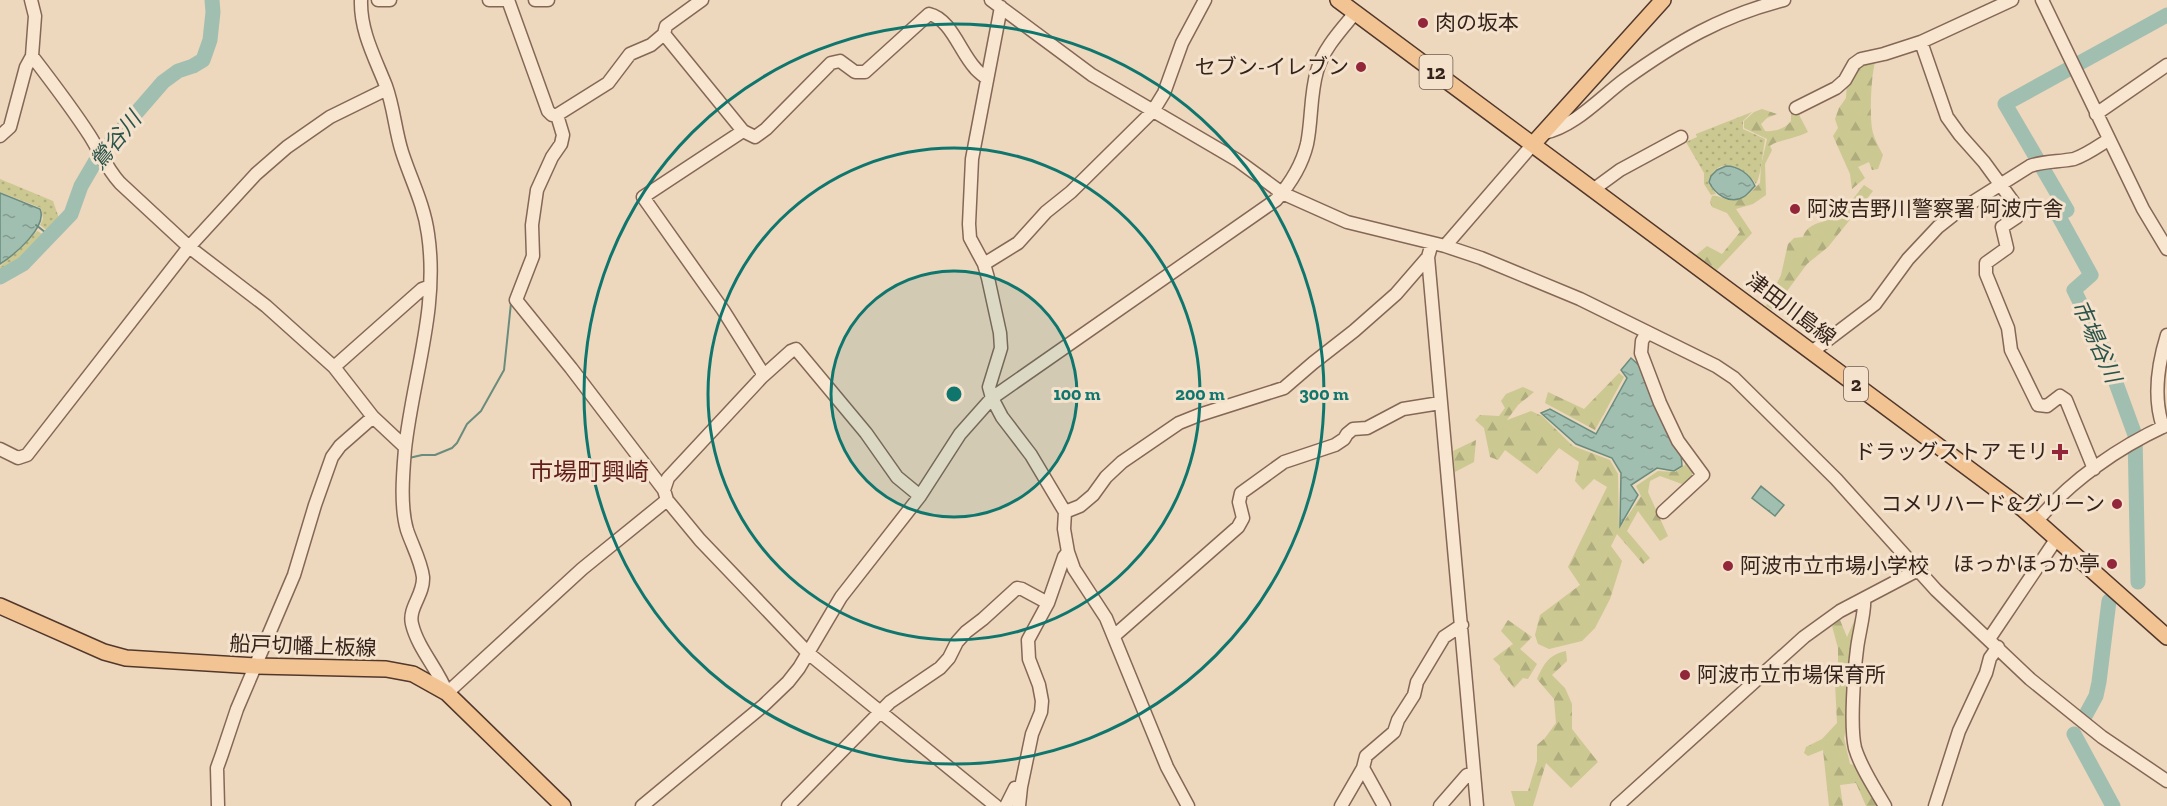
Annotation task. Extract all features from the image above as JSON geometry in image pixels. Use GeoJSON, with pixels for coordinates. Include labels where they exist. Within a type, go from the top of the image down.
{"type":"FeatureCollection","features":[{"type":"Feature","properties":{"kind":"main road","name":"12"},"geometry":{"type":"LineString","coordinates":[[1338,0],[1538,138]]}},
{"type":"Feature","properties":{"kind":"main road"},"geometry":{"type":"LineString","coordinates":[[1538,138],[1663,0]]}},
{"type":"Feature","properties":{"kind":"main road","name":"津田川島線"},"geometry":{"type":"LineString","coordinates":[[1538,138],[1594,189],[2037,521],[2167,638]]}},
{"type":"Feature","properties":{"kind":"main road","name":"船戸切幡上板線"},"geometry":{"type":"LineString","coordinates":[[0,606],[104,652],[126,658],[256,666],[386,669],[413,674],[447,693],[563,806]]}},
{"type":"Feature","properties":{"kind":"street"},"geometry":{"type":"LineString","coordinates":[[0,136],[10,127],[26,67],[32,56],[35,16],[31,0]]}},
{"type":"Feature","properties":{"kind":"street"},"geometry":{"type":"LineString","coordinates":[[361,0],[365,32],[387,88],[402,151],[423,206],[431,257],[427,330],[405,447],[404,497],[406,523],[423,577],[420,595],[411,614],[411,622],[447,693],[665,495],[668,478],[762,377],[791,351],[796,349],[866,433],[897,477],[920,496]]}},
{"type":"Feature","properties":{"kind":"street"},"geometry":{"type":"LineString","coordinates":[[378,0],[390,0]]}},
{"type":"Feature","properties":{"kind":"street"},"geometry":{"type":"LineString","coordinates":[[489,0],[507,0],[548,111],[560,119],[563,135],[561,144],[537,190],[532,225],[533,256],[516,300],[571,368],[700,540],[808,653],[996,806]]}},
{"type":"Feature","properties":{"kind":"street"},"geometry":{"type":"LineString","coordinates":[[536,0],[548,0]]}},
{"type":"Feature","properties":{"kind":"street"},"geometry":{"type":"LineString","coordinates":[[555,115],[608,83],[630,54],[651,45],[664,34],[666,26],[702,0]]}},
{"type":"Feature","properties":{"kind":"street"},"geometry":{"type":"LineString","coordinates":[[984,264],[1018,243],[1046,212],[1071,192],[1153,111],[1164,93],[1182,43],[1205,0]]}},
{"type":"Feature","properties":{"kind":"street"},"geometry":{"type":"LineString","coordinates":[[1445,246],[1538,138],[1574,119],[1624,80],[1688,37],[1718,21],[1784,0]]}},
{"type":"Feature","properties":{"kind":"street"},"geometry":{"type":"LineString","coordinates":[[1796,108],[1836,88],[1845,80],[1854,64],[1861,59],[1921,42],[2012,0]]}},
{"type":"Feature","properties":{"kind":"street"},"geometry":{"type":"LineString","coordinates":[[2042,0],[2108,140],[2143,209],[2167,249]]}},
{"type":"Feature","properties":{"kind":"street"},"geometry":{"type":"LineString","coordinates":[[1188,806],[1167,767],[1106,618],[1074,569],[1064,529],[1065,512],[1031,455],[1002,417],[992,398],[990,387],[1001,348],[1000,333],[984,264],[973,247],[969,224],[972,159],[998,3],[1073,63],[1237,160],[1282,193],[1347,222],[1445,246],[1481,258],[1569,295],[1716,366],[1734,378],[1836,479],[1936,590],[2030,679],[2102,737],[2167,781]]}},
{"type":"Feature","properties":{"kind":"street"},"geometry":{"type":"LineString","coordinates":[[642,806],[777,693],[799,668],[841,597],[920,496],[960,434],[992,398],[1268,207],[1282,193],[1301,163],[1307,143],[1311,95],[1318,68],[1328,49],[1355,13]]}},
{"type":"Feature","properties":{"kind":"street"},"geometry":{"type":"LineString","coordinates":[[664,34],[743,131],[755,137],[766,129],[831,63],[840,61],[855,72],[865,72],[929,14],[936,15],[975,68],[986,78]]}},
{"type":"Feature","properties":{"kind":"street"},"geometry":{"type":"LineString","coordinates":[[1921,42],[1947,117],[2019,210],[2017,217],[2002,228],[2007,248],[1986,263],[1986,274],[2008,328],[2010,350],[2037,405],[2047,406],[2060,396],[2066,400],[2094,469]]}},
{"type":"Feature","properties":{"kind":"street"},"geometry":{"type":"LineString","coordinates":[[32,56],[62,94],[110,172],[120,183],[189,247],[266,306],[334,367],[373,417],[405,447]]}},
{"type":"Feature","properties":{"kind":"street"},"geometry":{"type":"LineString","coordinates":[[2096,114],[2167,65]]}},
{"type":"Feature","properties":{"kind":"street"},"geometry":{"type":"LineString","coordinates":[[0,449],[18,458],[27,455],[189,247],[256,174],[287,147],[347,107],[387,88]]}},
{"type":"Feature","properties":{"kind":"street"},"geometry":{"type":"LineString","coordinates":[[743,131],[643,197],[723,309],[762,372],[762,377]]}},
{"type":"Feature","properties":{"kind":"street"},"geometry":{"type":"LineString","coordinates":[[1594,189],[1620,171],[1681,137]]}},
{"type":"Feature","properties":{"kind":"street"},"geometry":{"type":"LineString","coordinates":[[1813,351],[1875,304],[1908,259],[1938,227],[1957,212],[2039,163],[2074,159],[2108,140]]}},
{"type":"Feature","properties":{"kind":"street"},"geometry":{"type":"LineString","coordinates":[[1432,243],[1428,257],[1477,806]]}},
{"type":"Feature","properties":{"kind":"street"},"geometry":{"type":"LineString","coordinates":[[1065,512],[1080,506],[1093,495],[1106,477],[1122,462],[1179,423],[1284,388],[1396,294],[1428,257]]}},
{"type":"Feature","properties":{"kind":"street"},"geometry":{"type":"LineString","coordinates":[[334,367],[422,289],[430,286]]}},
{"type":"Feature","properties":{"kind":"street"},"geometry":{"type":"LineString","coordinates":[[1647,332],[1642,341],[1641,353],[1660,403],[1678,441],[1703,475],[1663,512]]}},
{"type":"Feature","properties":{"kind":"street"},"geometry":{"type":"LineString","coordinates":[[2037,521],[2049,507],[2094,469],[2135,440],[2166,427],[2158,411],[2158,375],[2167,335]]}},
{"type":"Feature","properties":{"kind":"street"},"geometry":{"type":"LineString","coordinates":[[1114,636],[1238,527],[1243,518],[1239,502],[1241,493],[1274,469],[1284,462],[1335,445],[1353,429],[1367,428],[1395,412],[1440,403]]}},
{"type":"Feature","properties":{"kind":"street"},"geometry":{"type":"LineString","coordinates":[[218,806],[217,768],[237,709],[294,575],[332,457],[340,446],[373,417]]}},
{"type":"Feature","properties":{"kind":"street"},"geometry":{"type":"LineString","coordinates":[[1935,806],[1959,731],[1986,673],[1994,643],[2057,538]]}},
{"type":"Feature","properties":{"kind":"street"},"geometry":{"type":"LineString","coordinates":[[1019,806],[1032,734],[1041,712],[1042,701],[1039,685],[1029,659],[1028,640],[1048,603],[1064,557],[1068,552]]}},
{"type":"Feature","properties":{"kind":"street"},"geometry":{"type":"LineString","coordinates":[[1617,806],[1804,637],[1840,611],[1918,570]]}},
{"type":"Feature","properties":{"kind":"street"},"geometry":{"type":"LineString","coordinates":[[788,806],[881,711],[940,668],[966,632],[1017,588],[1048,603]]}},
{"type":"Feature","properties":{"kind":"street"},"geometry":{"type":"LineString","coordinates":[[1864,599],[1866,606],[1860,624],[1856,656],[1854,745],[1859,759],[1885,806]]}},
{"type":"Feature","properties":{"kind":"street"},"geometry":{"type":"LineString","coordinates":[[1341,806],[1363,768],[1366,756],[1394,732],[1398,720],[1414,695],[1417,682],[1444,637],[1462,625]]}},
{"type":"Feature","properties":{"kind":"street"},"geometry":{"type":"LineString","coordinates":[[1363,768],[1384,806]]}},
{"type":"Feature","properties":{"kind":"street"},"geometry":{"type":"LineString","coordinates":[[1440,806],[1467,775],[1474,773]]}},
{"type":"Feature","properties":{"kind":"street"},"geometry":{"type":"LineString","coordinates":[[1006,806],[1015,788],[1021,787]]}},
{"type":"Feature","properties":{"kind":"green space"},"geometry":{"type":"Polygon","coordinates":[[[1875,62],[1872,77],[1871,118],[1875,138],[1883,155],[1878,169],[1872,170],[1869,162],[1858,167],[1865,178],[1852,189],[1850,174],[1833,136],[1838,128],[1835,119],[1846,98],[1847,83],[1857,65],[1875,62]]]}},
{"type":"Feature","properties":{"kind":"green space"},"geometry":{"type":"Polygon","coordinates":[[[1762,109],[1777,114],[1767,118],[1761,124],[1765,131],[1786,126],[1791,121],[1791,112],[1796,109],[1808,132],[1770,146],[1772,150],[1765,164],[1766,195],[1753,204],[1736,209],[1752,233],[1717,270],[1696,255],[1707,246],[1722,254],[1740,232],[1727,213],[1712,207],[1710,202],[1712,196],[1731,200],[1741,199],[1760,183],[1767,139],[1744,128],[1744,121],[1754,112],[1762,109]]]}},
{"type":"Feature","properties":{"kind":"green space"},"geometry":{"type":"Polygon","coordinates":[[[1752,112],[1743,121],[1743,129],[1765,139],[1758,180],[1756,184],[1738,168],[1724,166],[1712,173],[1708,182],[1716,194],[1711,195],[1704,184],[1704,173],[1686,142],[1697,137],[1696,134],[1752,112]]]}},
{"type":"Feature","properties":{"kind":"green space"},"geometry":{"type":"Polygon","coordinates":[[[0,179],[53,201],[60,221],[49,232],[40,225],[43,219],[41,208],[0,192],[0,179]]]}},
{"type":"Feature","properties":{"kind":"green space"},"geometry":{"type":"Polygon","coordinates":[[[1864,185],[1873,191],[1828,247],[1807,264],[1773,310],[1766,306],[1781,275],[1788,244],[1794,238],[1803,237],[1813,225],[1829,220],[1839,206],[1848,205],[1864,185]]]}},
{"type":"Feature","properties":{"kind":"green space"},"geometry":{"type":"Polygon","coordinates":[[[37,231],[46,236],[16,266],[0,275],[0,266],[37,231]]]}},
{"type":"Feature","properties":{"kind":"green space"},"geometry":{"type":"Polygon","coordinates":[[[1619,373],[1624,377],[1595,430],[1545,403],[1548,392],[1584,409],[1619,373]]]}},
{"type":"Feature","properties":{"kind":"green space"},"geometry":{"type":"Polygon","coordinates":[[[1523,387],[1534,392],[1518,405],[1507,420],[1531,411],[1542,416],[1573,446],[1610,460],[1618,474],[1619,529],[1641,496],[1636,486],[1658,471],[1675,472],[1685,465],[1685,455],[1692,466],[1692,476],[1682,484],[1660,476],[1650,481],[1648,492],[1668,536],[1660,541],[1638,511],[1627,531],[1650,558],[1643,564],[1617,534],[1611,546],[1622,561],[1610,599],[1595,628],[1582,641],[1549,649],[1538,644],[1535,635],[1540,615],[1580,585],[1568,567],[1607,487],[1594,479],[1583,490],[1575,481],[1579,462],[1559,448],[1537,474],[1505,450],[1498,460],[1490,457],[1484,428],[1475,420],[1480,415],[1499,416],[1505,408],[1501,401],[1506,394],[1523,387]]]}},
{"type":"Feature","properties":{"kind":"green space"},"geometry":{"type":"Polygon","coordinates":[[[1476,440],[1474,462],[1455,472],[1453,451],[1476,440]]]}},
{"type":"Feature","properties":{"kind":"green space"},"geometry":{"type":"Polygon","coordinates":[[[1860,608],[1854,648],[1848,659],[1849,716],[1844,738],[1850,764],[1858,766],[1880,806],[1866,806],[1856,783],[1840,785],[1843,806],[1829,806],[1823,750],[1808,756],[1804,753],[1806,747],[1822,739],[1837,723],[1835,683],[1838,648],[1832,626],[1840,620],[1847,637],[1860,608]]]}},
{"type":"Feature","properties":{"kind":"green space"},"geometry":{"type":"Polygon","coordinates":[[[1508,620],[1532,637],[1520,649],[1537,664],[1528,679],[1523,678],[1514,688],[1493,659],[1513,644],[1501,631],[1508,620]]]}},
{"type":"Feature","properties":{"kind":"green space"},"geometry":{"type":"Polygon","coordinates":[[[1566,651],[1567,661],[1552,675],[1565,688],[1572,704],[1572,729],[1598,762],[1571,788],[1546,763],[1533,806],[1515,806],[1511,791],[1528,791],[1537,761],[1537,745],[1556,723],[1554,699],[1537,679],[1547,661],[1566,651]]]}},
{"type":"Feature","properties":{"kind":"water"},"geometry":{"type":"Polygon","coordinates":[[[1726,166],[1735,167],[1753,182],[1755,186],[1745,196],[1734,200],[1729,199],[1719,194],[1709,182],[1717,170],[1726,166]]]}},
{"type":"Feature","properties":{"kind":"water"},"geometry":{"type":"Polygon","coordinates":[[[0,193],[40,209],[41,216],[35,232],[0,264],[0,193]]]}},
{"type":"Feature","properties":{"kind":"water"},"geometry":{"type":"Polygon","coordinates":[[[1631,358],[1643,369],[1681,454],[1682,466],[1674,471],[1657,468],[1631,485],[1638,495],[1620,526],[1621,473],[1612,458],[1576,444],[1541,413],[1550,409],[1596,434],[1627,378],[1621,370],[1631,358]]]}},
{"type":"Feature","properties":{"kind":"water"},"geometry":{"type":"Polygon","coordinates":[[[1761,486],[1784,505],[1775,516],[1752,498],[1761,486]]]}},
{"type":"Feature","properties":{"kind":"waterway","name":"鶯谷川"},"geometry":{"type":"LineString","coordinates":[[0,277],[23,264],[71,214],[81,186],[98,157],[163,82],[178,71],[203,60],[210,40],[212,0]]}},
{"type":"Feature","properties":{"kind":"waterway","name":"市場谷川"},"geometry":{"type":"LineString","coordinates":[[2138,582],[2135,435],[2105,353],[2074,290],[2091,275],[2058,215],[2067,210],[2005,104],[2167,15]]}},
{"type":"Feature","properties":{"kind":"waterway"},"geometry":{"type":"LineString","coordinates":[[36,225],[50,236]]}},
{"type":"Feature","properties":{"kind":"waterway"},"geometry":{"type":"LineString","coordinates":[[409,458],[435,455],[452,448],[467,424],[481,411],[504,370],[511,303]]}},
{"type":"Feature","properties":{"kind":"waterway","name":"市場谷川"},"geometry":{"type":"LineString","coordinates":[[2084,718],[2096,696],[2099,682],[2109,601]]}},
{"type":"Feature","properties":{"kind":"waterway","name":"市場谷川"},"geometry":{"type":"LineString","coordinates":[[2074,734],[2113,806]]}},
{"type":"Feature","properties":{"kind":"place","name":"肉の坂本"},"geometry":{"type":"Point","coordinates":[1423,23]}},
{"type":"Feature","properties":{"kind":"place","name":"セブン-イレブン"},"geometry":{"type":"Point","coordinates":[1361,67]}},
{"type":"Feature","properties":{"kind":"place","name":"阿波吉野川警察署 阿波庁舎"},"geometry":{"type":"Point","coordinates":[1795,209]}},
{"type":"Feature","properties":{"kind":"place","name":"ドラッグストア モリ"},"geometry":{"type":"Point","coordinates":[2060,452]}},
{"type":"Feature","properties":{"kind":"place","name":"コメリハード&グリーン"},"geometry":{"type":"Point","coordinates":[2117,504]}},
{"type":"Feature","properties":{"kind":"place","name":"ほっかほっか亭"},"geometry":{"type":"Point","coordinates":[2112,564]}},
{"type":"Feature","properties":{"kind":"place","name":"阿波市立市場小学校"},"geometry":{"type":"Point","coordinates":[1728,566]}},
{"type":"Feature","properties":{"kind":"place","name":"阿波市立市場保育所"},"geometry":{"type":"Point","coordinates":[1685,675]}},
{"type":"Feature","properties":{"kind":"district","name":"市場町興崎"},"geometry":{"type":"Point","coordinates":[589,472]}}]}
